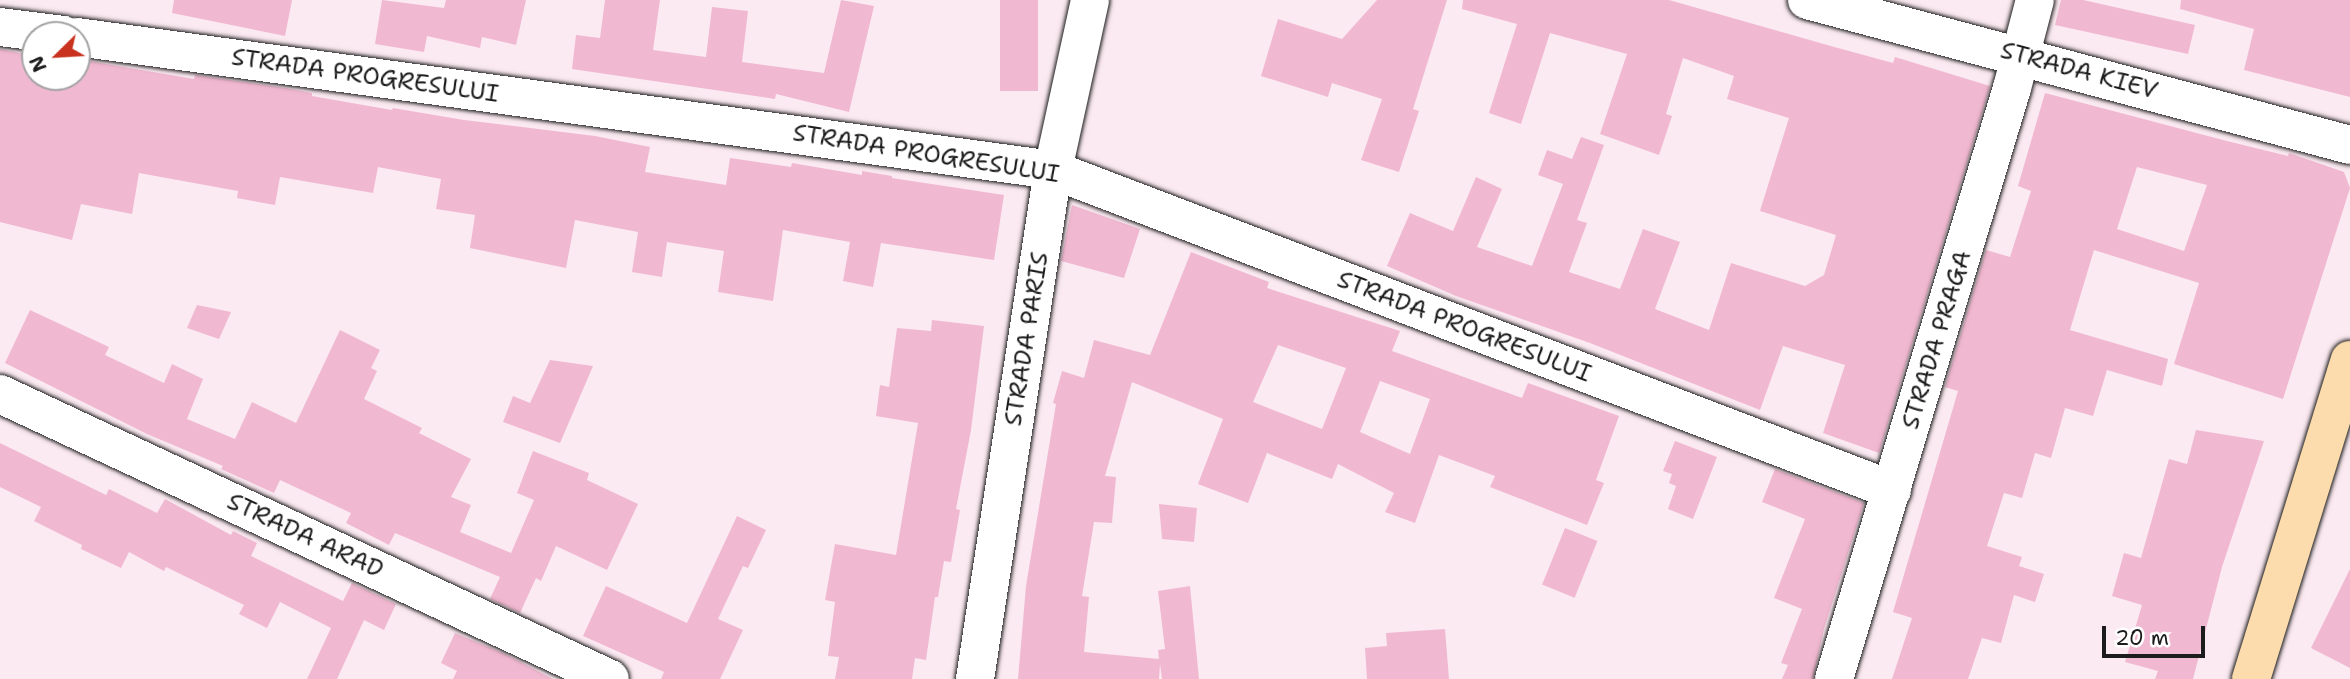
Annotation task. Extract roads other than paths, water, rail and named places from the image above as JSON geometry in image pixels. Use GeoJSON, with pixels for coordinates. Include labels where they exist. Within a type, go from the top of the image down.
{"type":"FeatureCollection","features":[{"type":"Feature","properties":{"kind":"main road"},"geometry":{"type":"LineString","coordinates":[[2251,679],[2343,408],[2350,360]]}},
{"type":"Feature","properties":{"kind":"street","name":"STRADA PARIS"},"geometry":{"type":"LineString","coordinates":[[975,679],[1053,170],[1090,0]]}},
{"type":"Feature","properties":{"kind":"street","name":"STRADA KIEV"},"geometry":{"type":"LineString","coordinates":[[1807,0],[2350,145]]}},
{"type":"Feature","properties":{"kind":"street","name":"STRADA PRAGA"},"geometry":{"type":"LineString","coordinates":[[1834,679],[2021,55],[2035,0]]}},
{"type":"Feature","properties":{"kind":"street"},"geometry":{"type":"LineString","coordinates":[[0,27],[21,30]]}},
{"type":"Feature","properties":{"kind":"street","name":"STRADA PROGRESULUI"},"geometry":{"type":"LineString","coordinates":[[91,39],[1053,170],[1892,490]]}},
{"type":"Feature","properties":{"kind":"street","name":"STRADA ARAD"},"geometry":{"type":"LineString","coordinates":[[0,394],[610,679]]}}]}
